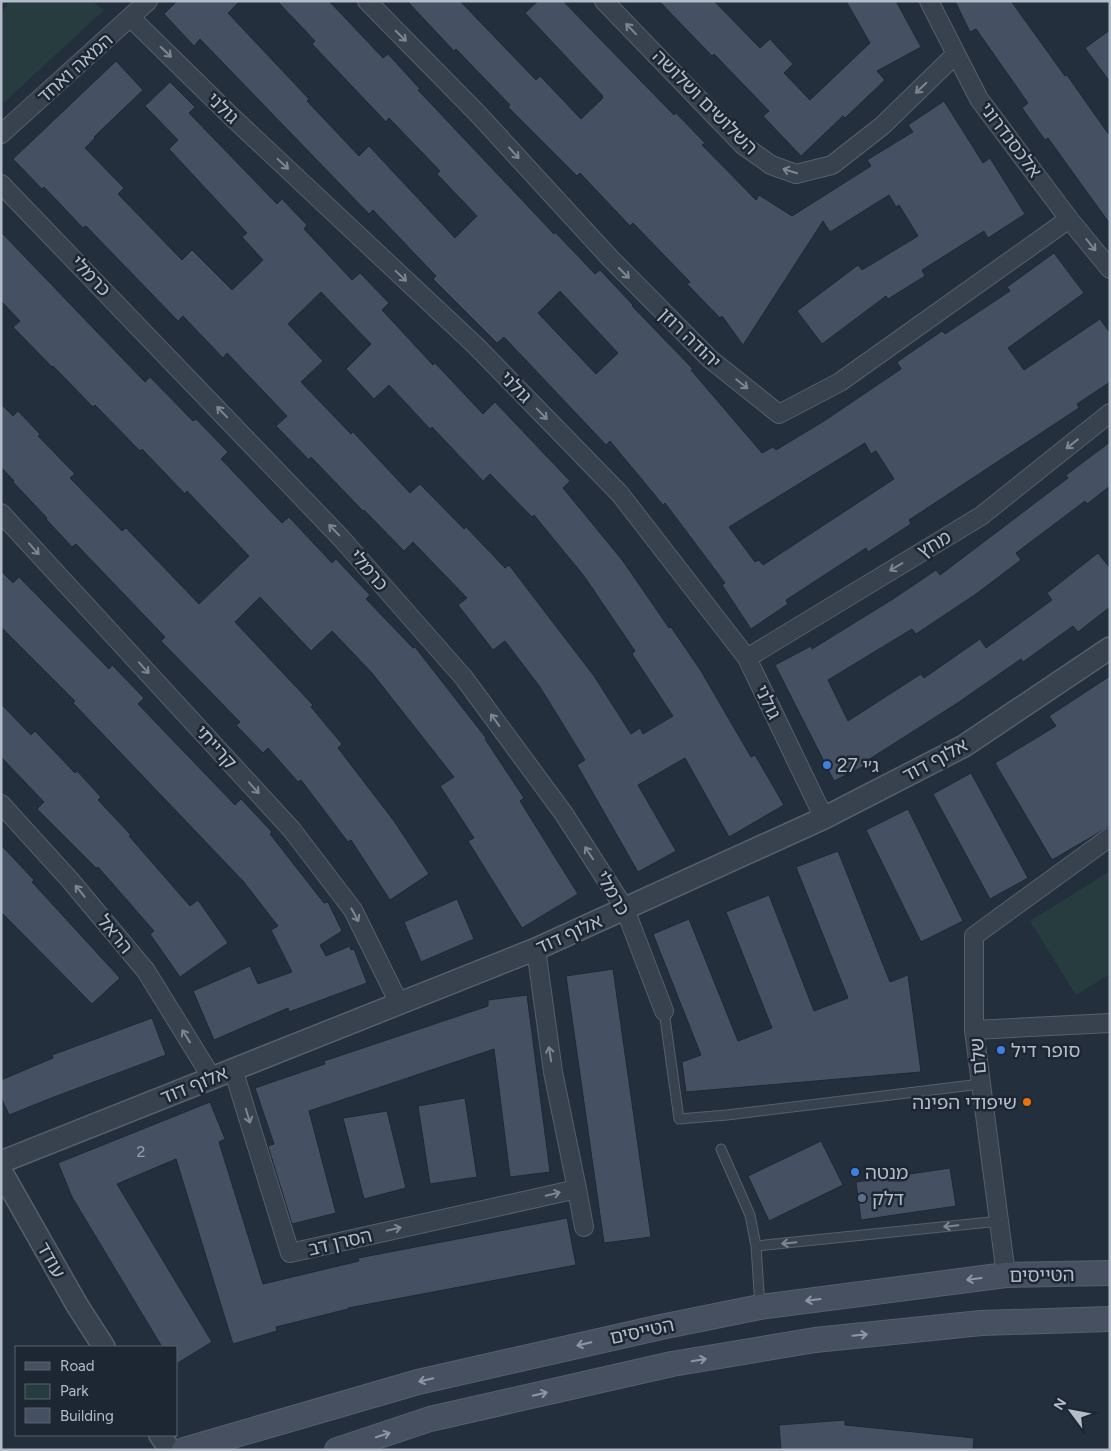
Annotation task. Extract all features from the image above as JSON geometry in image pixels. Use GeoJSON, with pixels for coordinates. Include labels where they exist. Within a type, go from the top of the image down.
{"type":"FeatureCollection","features":[{"type":"Feature","properties":{"kind":"main road","name":"הטייסים"},"geometry":{"type":"LineString","coordinates":[[184,1450],[418,1382],[651,1329],[760,1307],[1006,1275],[1110,1273]]}},
{"type":"Feature","properties":{"kind":"main road","name":"הטייסים"},"geometry":{"type":"LineString","coordinates":[[337,1450],[440,1417],[672,1364],[815,1340],[981,1323],[1110,1320]]}},
{"type":"Feature","properties":{"kind":"street","name":"המאה ואחד"},"geometry":{"type":"LineString","coordinates":[[1,134],[148,1]]}},
{"type":"Feature","properties":{"kind":"street","name":"יהודה רוזן"},"geometry":{"type":"LineString","coordinates":[[367,1],[478,114],[610,258],[696,346],[779,414],[840,382],[1069,219]]}},
{"type":"Feature","properties":{"kind":"street","name":"השלושים ושלושה"},"geometry":{"type":"LineString","coordinates":[[604,1],[743,145],[771,165],[796,174],[832,166],[882,126],[956,54]]}},
{"type":"Feature","properties":{"kind":"street","name":"אלכסנדרוני"},"geometry":{"type":"LineString","coordinates":[[929,1],[980,99],[1069,219],[1110,269]]}},
{"type":"Feature","properties":{"kind":"street","name":"גולני"},"geometry":{"type":"LineString","coordinates":[[131,18],[239,123],[476,346],[620,494],[747,658],[824,818]]}},
{"type":"Feature","properties":{"kind":"street","name":"כרמלי"},"geometry":{"type":"LineString","coordinates":[[1,184],[341,538],[464,678],[564,814],[625,909],[664,1011]]}},
{"type":"Feature","properties":{"kind":"street","name":"מחץ"},"geometry":{"type":"LineString","coordinates":[[747,658],[981,516],[1110,413]]}},
{"type":"Feature","properties":{"kind":"street","name":"קרייתי"},"geometry":{"type":"LineString","coordinates":[[1,513],[292,830],[353,910],[399,1003]]}},
{"type":"Feature","properties":{"kind":"street","name":"אלוף דוד"},"geometry":{"type":"LineString","coordinates":[[1,1162],[536,949],[824,818],[964,746],[1110,648]]}},
{"type":"Feature","properties":{"kind":"street","name":"הראל"},"geometry":{"type":"LineString","coordinates":[[1,804],[70,880],[146,971],[212,1078]]}},
{"type":"Feature","properties":{"kind":"street"},"geometry":{"type":"LineString","coordinates":[[974,1030],[974,936],[1110,837]]}},
{"type":"Feature","properties":{"kind":"street"},"geometry":{"type":"LineString","coordinates":[[536,949],[553,1072],[584,1227]]}},
{"type":"Feature","properties":{"kind":"street","name":"שלם"},"geometry":{"type":"LineString","coordinates":[[1006,1275],[974,1030],[1110,1023]]}},
{"type":"Feature","properties":{"kind":"street","name":"הסרן דב"},"geometry":{"type":"LineString","coordinates":[[233,1069],[290,1253],[577,1189]]}},
{"type":"Feature","properties":{"kind":"street","name":"עודד"},"geometry":{"type":"LineString","coordinates":[[1,1171],[77,1305],[103,1346]]}},
{"type":"Feature","properties":{"kind":"street"},"geometry":{"type":"LineString","coordinates":[[161,1436],[170,1450]]}},
{"type":"Feature","properties":{"kind":"lane"},"geometry":{"type":"LineString","coordinates":[[664,1011],[679,1119],[736,1114],[981,1084]]}},
{"type":"Feature","properties":{"kind":"lane"},"geometry":{"type":"LineString","coordinates":[[721,1149],[750,1215],[756,1246],[760,1307]]}},
{"type":"Feature","properties":{"kind":"lane"},"geometry":{"type":"LineString","coordinates":[[756,1246],[1000,1221]]}},
{"type":"Feature","properties":{"kind":"green space"},"geometry":{"type":"Polygon","coordinates":[[[9,1],[92,1],[104,10],[1,105],[1,16],[9,1]]]}},
{"type":"Feature","properties":{"kind":"green space"},"geometry":{"type":"Polygon","coordinates":[[[1110,871],[1110,974],[1076,995],[1030,921],[1110,871]]]}},
{"type":"Feature","properties":{"kind":"building"},"geometry":{"type":"Polygon","coordinates":[[[177,1],[240,1],[228,13],[309,99],[307,101],[359,156],[369,146],[455,238],[477,216],[437,174],[440,171],[389,118],[386,122],[312,44],[315,41],[277,1],[329,1],[383,58],[388,54],[420,89],[418,90],[554,234],[555,232],[595,274],[600,270],[693,369],[691,370],[762,453],[773,447],[776,450],[824,421],[901,369],[897,362],[942,331],[945,334],[1010,291],[1007,287],[1054,253],[1084,293],[1008,348],[1024,370],[1100,319],[1110,333],[1110,382],[1077,404],[1079,408],[909,520],[911,524],[868,552],[866,548],[786,600],[788,604],[751,629],[722,585],[725,583],[665,503],[663,505],[610,441],[606,445],[504,337],[497,343],[433,279],[436,276],[373,210],[369,214],[200,39],[194,46],[164,14],[177,1]],[[560,291],[538,313],[596,374],[618,353],[560,291]],[[865,443],[729,527],[755,562],[759,560],[763,565],[894,479],[876,451],[871,454],[865,443]]]}},
{"type":"Feature","properties":{"kind":"building"},"geometry":{"type":"Polygon","coordinates":[[[407,1],[460,1],[536,80],[540,76],[581,119],[603,98],[602,95],[525,13],[538,1],[563,1],[674,115],[676,113],[705,143],[702,145],[756,200],[759,195],[792,216],[871,166],[867,160],[913,132],[908,125],[944,101],[983,163],[990,158],[1025,214],[988,238],[984,231],[922,270],[925,276],[888,299],[886,296],[822,344],[797,311],[858,265],[862,270],[918,236],[899,205],[896,207],[889,195],[830,232],[823,221],[743,345],[722,316],[720,318],[687,284],[690,282],[633,223],[630,226],[580,173],[577,176],[508,107],[510,105],[456,49],[454,51],[407,1]]]}},
{"type":"Feature","properties":{"kind":"building"},"geometry":{"type":"Polygon","coordinates":[[[659,1],[714,1],[760,48],[770,39],[793,64],[784,73],[810,100],[870,43],[846,1],[896,1],[921,47],[877,71],[885,80],[801,156],[763,116],[769,111],[659,1]]]}},
{"type":"Feature","properties":{"kind":"building"},"geometry":{"type":"Polygon","coordinates":[[[955,1],[1011,1],[1110,136],[1110,224],[1048,138],[1045,140],[1022,108],[1028,103],[976,29],[970,32],[955,1]]]}},
{"type":"Feature","properties":{"kind":"building"},"geometry":{"type":"Polygon","coordinates":[[[1110,30],[1110,82],[1085,48],[1110,30]]]}},
{"type":"Feature","properties":{"kind":"building"},"geometry":{"type":"Polygon","coordinates":[[[116,61],[143,90],[85,148],[124,188],[118,194],[182,260],[192,250],[232,290],[263,260],[242,237],[247,233],[169,149],[178,140],[145,106],[170,82],[195,107],[189,113],[277,204],[282,199],[307,225],[304,229],[352,280],[360,273],[389,303],[382,310],[433,365],[435,363],[483,414],[495,402],[570,481],[563,488],[623,561],[669,628],[671,627],[701,671],[751,757],[755,755],[784,805],[729,837],[685,758],[638,785],[676,851],[638,872],[577,765],[585,760],[540,687],[505,641],[493,650],[458,605],[467,598],[413,542],[404,551],[311,457],[309,460],[276,426],[287,416],[227,353],[223,358],[183,316],[178,321],[86,226],[83,228],[44,187],[42,189],[13,159],[116,61]],[[321,292],[288,324],[323,361],[301,382],[351,434],[353,432],[410,493],[420,484],[464,529],[466,527],[505,568],[509,565],[594,676],[631,734],[640,728],[643,734],[673,716],[632,654],[635,651],[584,576],[534,515],[532,517],[490,474],[483,481],[389,385],[374,399],[346,369],[371,344],[321,292]]]}},
{"type":"Feature","properties":{"kind":"building"},"geometry":{"type":"Polygon","coordinates":[[[1,232],[145,382],[150,377],[193,421],[196,419],[228,452],[221,459],[282,523],[289,517],[332,563],[336,559],[370,595],[366,599],[413,648],[415,647],[486,738],[524,798],[520,801],[578,894],[522,928],[468,841],[474,838],[440,786],[454,777],[372,673],[332,631],[311,651],[260,597],[235,622],[313,705],[311,707],[342,744],[338,748],[394,821],[429,874],[390,900],[351,840],[348,842],[301,780],[298,782],[268,748],[263,753],[236,725],[240,722],[161,641],[165,637],[76,544],[72,547],[13,482],[1,467],[1,404],[13,416],[18,411],[40,434],[38,436],[75,474],[70,478],[122,531],[126,528],[199,604],[249,556],[187,491],[185,494],[142,449],[140,451],[95,405],[93,407],[13,327],[20,321],[1,301],[1,232]]]}},
{"type":"Feature","properties":{"kind":"building"},"geometry":{"type":"Polygon","coordinates":[[[1110,442],[1110,486],[1087,504],[1085,501],[1016,553],[1021,560],[976,594],[916,634],[912,629],[828,680],[848,721],[921,674],[924,678],[980,639],[986,648],[1052,600],[1047,593],[1098,553],[1110,568],[1110,607],[1078,632],[1073,626],[1023,662],[1021,659],[956,704],[868,760],[870,763],[834,781],[775,665],[811,646],[812,649],[936,570],[940,575],[1068,478],[1066,475],[1110,442]]]}},
{"type":"Feature","properties":{"kind":"building"},"geometry":{"type":"Polygon","coordinates":[[[1,571],[13,583],[19,577],[109,669],[112,665],[144,698],[138,704],[235,805],[241,799],[272,832],[270,834],[324,903],[328,902],[342,931],[320,945],[326,956],[350,946],[351,950],[354,949],[367,983],[289,1012],[288,1008],[214,1040],[193,991],[250,966],[258,984],[292,972],[271,930],[278,926],[243,881],[73,703],[75,701],[1,627],[1,571]]]}},
{"type":"Feature","properties":{"kind":"building"},"geometry":{"type":"Polygon","coordinates":[[[1110,676],[1110,826],[1052,860],[995,763],[1056,726],[1049,716],[1110,676]]]}},
{"type":"Feature","properties":{"kind":"building"},"geometry":{"type":"Polygon","coordinates":[[[1,704],[31,735],[35,731],[75,773],[77,771],[101,797],[98,800],[131,835],[129,836],[190,906],[198,900],[228,943],[180,977],[150,934],[154,931],[98,867],[96,868],[37,809],[44,802],[1,757],[1,704]]]}},
{"type":"Feature","properties":{"kind":"building"},"geometry":{"type":"Polygon","coordinates":[[[971,773],[1028,878],[990,899],[933,794],[971,773]]]}},
{"type":"Feature","properties":{"kind":"building"},"geometry":{"type":"Polygon","coordinates":[[[908,809],[963,921],[921,942],[866,830],[908,809]]]}},
{"type":"Feature","properties":{"kind":"building"},"geometry":{"type":"Polygon","coordinates":[[[1,845],[34,880],[32,882],[120,978],[92,1004],[1,912],[1,845]]]}},
{"type":"Feature","properties":{"kind":"building"},"geometry":{"type":"Polygon","coordinates":[[[838,851],[890,982],[908,975],[921,1072],[686,1092],[682,1062],[701,1055],[653,934],[689,919],[738,1041],[772,1028],[726,912],[769,895],[814,1011],[848,998],[796,867],[838,851]]]}},
{"type":"Feature","properties":{"kind":"building"},"geometry":{"type":"Polygon","coordinates":[[[457,899],[474,939],[421,962],[404,922],[457,899]]]}},
{"type":"Feature","properties":{"kind":"building"},"geometry":{"type":"Polygon","coordinates":[[[613,969],[651,1237],[604,1243],[566,976],[613,969]]]}},
{"type":"Feature","properties":{"kind":"building"},"geometry":{"type":"Polygon","coordinates":[[[527,995],[550,1172],[510,1177],[494,1049],[309,1111],[336,1213],[292,1224],[268,1146],[274,1144],[255,1088],[325,1064],[324,1061],[488,1006],[488,1000],[527,995]]]}},
{"type":"Feature","properties":{"kind":"building"},"geometry":{"type":"Polygon","coordinates":[[[152,1018],[166,1055],[9,1115],[1,1097],[1,1080],[53,1058],[52,1055],[152,1018]]]}},
{"type":"Feature","properties":{"kind":"building"},"geometry":{"type":"Polygon","coordinates":[[[465,1098],[477,1177],[430,1184],[418,1106],[465,1098]]]}},
{"type":"Feature","properties":{"kind":"building"},"geometry":{"type":"Polygon","coordinates":[[[210,1102],[225,1139],[219,1142],[263,1284],[359,1261],[358,1258],[567,1218],[576,1265],[348,1308],[276,1327],[277,1331],[233,1344],[176,1159],[117,1184],[212,1342],[178,1363],[178,1346],[161,1346],[72,1197],[58,1163],[210,1102]]]}},
{"type":"Feature","properties":{"kind":"building"},"geometry":{"type":"Polygon","coordinates":[[[387,1111],[406,1188],[364,1199],[343,1118],[387,1111]]]}},
{"type":"Feature","properties":{"kind":"building"},"geometry":{"type":"Polygon","coordinates":[[[821,1141],[843,1185],[769,1221],[748,1176],[821,1141]]]}},
{"type":"Feature","properties":{"kind":"building"},"geometry":{"type":"Polygon","coordinates":[[[950,1168],[956,1206],[861,1220],[856,1182],[950,1168]]]}},
{"type":"Feature","properties":{"kind":"building"},"geometry":{"type":"Polygon","coordinates":[[[845,1420],[845,1425],[974,1438],[973,1450],[781,1450],[779,1425],[845,1420]]]}},
{"type":"Feature","properties":{"kind":"place","name":"ג׳י 27"},"geometry":{"type":"Point","coordinates":[827,765]}},
{"type":"Feature","properties":{"kind":"place","name":"סופר דיל"},"geometry":{"type":"Point","coordinates":[1001,1050]}},
{"type":"Feature","properties":{"kind":"place","name":"שיפודי הפינה"},"geometry":{"type":"Point","coordinates":[1027,1102]}},
{"type":"Feature","properties":{"kind":"place","name":"מנטה"},"geometry":{"type":"Point","coordinates":[855,1172]}},
{"type":"Feature","properties":{"kind":"place","name":"דלק"},"geometry":{"type":"Point","coordinates":[862,1198]}}]}
